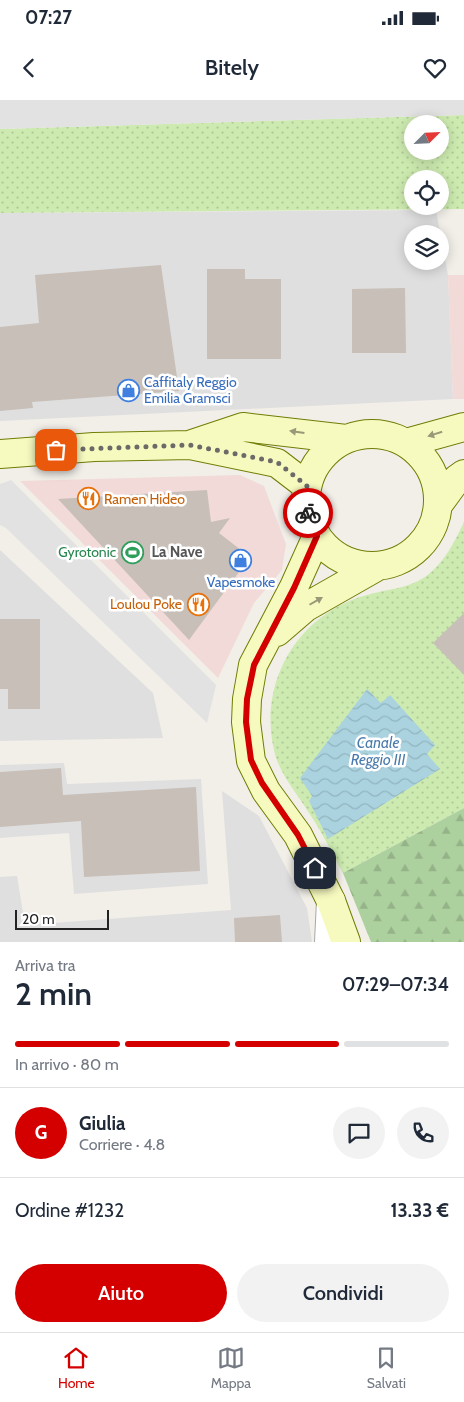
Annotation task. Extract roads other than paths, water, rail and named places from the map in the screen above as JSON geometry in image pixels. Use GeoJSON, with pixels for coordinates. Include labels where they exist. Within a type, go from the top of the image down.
{"type":"FeatureCollection","features":[{"type":"Feature","properties":{"kind":"main road"},"geometry":{"type":"LineString","coordinates":[[190,445],[243,427],[346,439]]}},
{"type":"Feature","properties":{"kind":"main road"},"geometry":{"type":"LineString","coordinates":[[406,443],[464,427]]}},
{"type":"Feature","properties":{"kind":"main road"},"geometry":{"type":"LineString","coordinates":[[366,434],[387,435],[406,443],[421,454],[431,470],[437,487],[438,505],[434,523],[426,540],[412,553],[396,562],[378,566],[360,565],[328,550],[317,536],[309,520],[306,504],[307,486],[315,466],[328,450],[346,439],[366,434]]}},
{"type":"Feature","properties":{"kind":"main road"},"geometry":{"type":"LineString","coordinates":[[0,454],[94,447],[190,445],[277,462],[307,486]]}},
{"type":"Feature","properties":{"kind":"main road"},"geometry":{"type":"LineString","coordinates":[[438,505],[457,479],[464,474]]}},
{"type":"Feature","properties":{"kind":"main road"},"geometry":{"type":"LineString","coordinates":[[317,536],[294,588],[254,665],[247,699],[246,722],[251,760],[266,791],[298,835],[331,901],[346,942]]}},
{"type":"Feature","properties":{"kind":"main road"},"geometry":{"type":"LineString","coordinates":[[265,643],[306,607],[378,566]]}},
{"type":"Feature","properties":{"kind":"street"},"geometry":{"type":"LineString","coordinates":[[329,942],[331,901]]}},
{"type":"Feature","properties":{"kind":"water","name":"Canale Reggio III"},"geometry":{"type":"Polygon","coordinates":[[[367,689],[381,703],[390,695],[435,745],[427,754],[440,769],[328,839],[309,801],[312,796],[300,778],[367,689]]]}},
{"type":"Feature","properties":{"kind":"place","name":"Caffitaly Reggio Emilia Gramsci"},"geometry":{"type":"Point","coordinates":[128,390]}},
{"type":"Feature","properties":{"kind":"place","name":"Ramen Hideo"},"geometry":{"type":"Point","coordinates":[88,499]}},
{"type":"Feature","properties":{"kind":"place","name":"Gyrotonic"},"geometry":{"type":"Point","coordinates":[132,552]}},
{"type":"Feature","properties":{"kind":"place","name":"Vapesmoke"},"geometry":{"type":"Point","coordinates":[241,560]}},
{"type":"Feature","properties":{"kind":"place","name":"Loulou Poke"},"geometry":{"type":"Point","coordinates":[198,604]}},
{"type":"Feature","properties":{"kind":"district","name":"La Nave"},"geometry":{"type":"Point","coordinates":[177,552]}}]}
